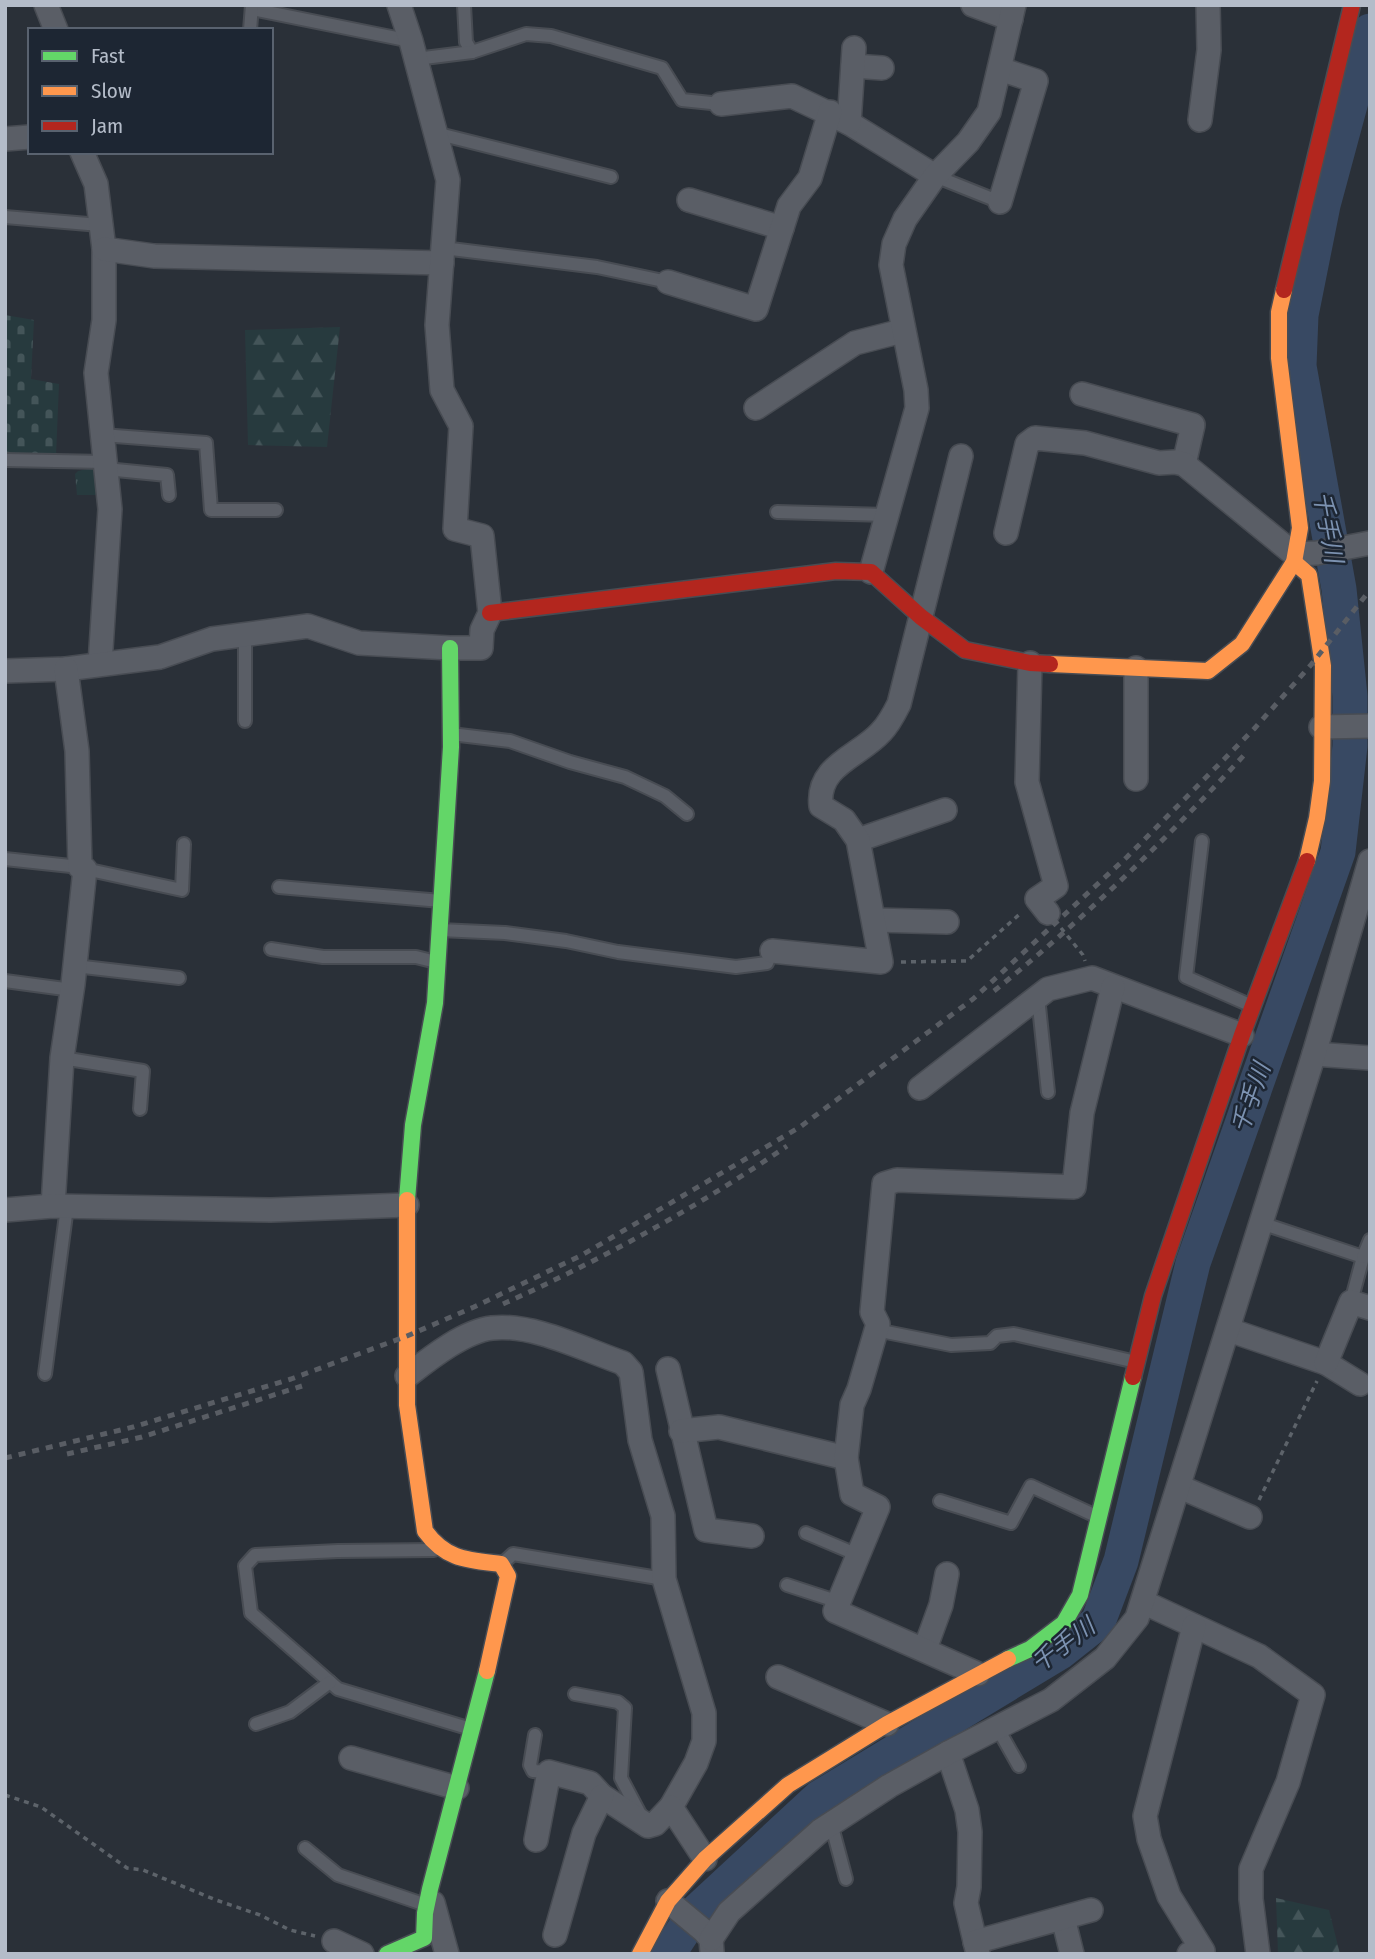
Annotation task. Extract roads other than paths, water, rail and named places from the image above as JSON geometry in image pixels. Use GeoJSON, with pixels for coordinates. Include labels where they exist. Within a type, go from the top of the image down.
{"type":"FeatureCollection","features":[{"type":"Feature","properties":{"kind":"street"},"geometry":{"type":"LineString","coordinates":[[46,5],[55,28]]}},
{"type":"Feature","properties":{"kind":"street"},"geometry":{"type":"LineString","coordinates":[[5,671],[66,668],[160,657],[212,639],[308,626],[359,643],[481,648],[482,630],[490,613],[482,536],[455,529],[461,426],[442,390],[437,325],[448,180],[414,50],[398,5]]}},
{"type":"Feature","properties":{"kind":"street"},"geometry":{"type":"LineString","coordinates":[[871,572],[917,408],[916,390],[902,331],[891,265],[894,244],[905,219],[936,176],[968,142],[989,112],[1013,12],[973,5]]}},
{"type":"Feature","properties":{"kind":"street"},"geometry":{"type":"LineString","coordinates":[[1200,120],[1209,50],[1208,5]]}},
{"type":"Feature","properties":{"kind":"street"},"geometry":{"type":"LineString","coordinates":[[490,613],[836,571],[871,572],[921,617],[965,650],[1030,663],[1208,671],[1242,644],[1263,614],[1294,558],[1300,527],[1279,358],[1279,312],[1352,5]]}},
{"type":"Feature","properties":{"kind":"street"},"geometry":{"type":"LineString","coordinates":[[668,282],[756,309],[789,206],[810,178],[840,117],[854,57],[882,68]]}},
{"type":"Feature","properties":{"kind":"street"},"geometry":{"type":"LineString","coordinates":[[1000,69],[1036,81],[1000,201]]}},
{"type":"Feature","properties":{"kind":"street"},"geometry":{"type":"LineString","coordinates":[[721,104],[792,96],[840,117],[936,176]]}},
{"type":"Feature","properties":{"kind":"street"},"geometry":{"type":"LineString","coordinates":[[5,139],[28,137]]}},
{"type":"Feature","properties":{"kind":"street"},"geometry":{"type":"LineString","coordinates":[[83,154],[96,184],[104,248],[104,320],[96,373],[110,509],[100,664]]}},
{"type":"Feature","properties":{"kind":"street"},"geometry":{"type":"LineString","coordinates":[[690,200],[782,228]]}},
{"type":"Feature","properties":{"kind":"street"},"geometry":{"type":"LineString","coordinates":[[104,248],[154,256],[442,256]]}},
{"type":"Feature","properties":{"kind":"street"},"geometry":{"type":"LineString","coordinates":[[756,408],[855,343],[902,331]]}},
{"type":"Feature","properties":{"kind":"street"},"geometry":{"type":"LineString","coordinates":[[1082,394],[1193,425],[1184,464]]}},
{"type":"Feature","properties":{"kind":"street"},"geometry":{"type":"LineString","coordinates":[[640,1954],[705,1859],[788,1785],[887,1724],[1030,1649],[1064,1623],[1080,1595],[1153,1296],[1242,1035],[1308,859],[1322,781],[1325,727],[1323,666],[1308,575],[1294,558],[1184,464],[1159,463],[1086,443],[1035,438],[1027,444],[1006,533]]}},
{"type":"Feature","properties":{"kind":"street"},"geometry":{"type":"LineString","coordinates":[[772,951],[881,962],[858,840],[844,820],[821,806],[820,793],[839,763],[880,734],[899,704],[961,456]]}},
{"type":"Feature","properties":{"kind":"street"},"geometry":{"type":"LineString","coordinates":[[1294,558],[1365,544]]}},
{"type":"Feature","properties":{"kind":"street"},"geometry":{"type":"LineString","coordinates":[[387,1954],[424,1938],[428,1897],[498,1629],[508,1576],[501,1564],[445,1554],[432,1543],[425,1531],[407,1405],[407,1205],[413,1125],[435,1003],[451,733],[450,648]]}},
{"type":"Feature","properties":{"kind":"street"},"geometry":{"type":"LineString","coordinates":[[1030,663],[1027,782],[1056,886],[1043,906]]}},
{"type":"Feature","properties":{"kind":"street"},"geometry":{"type":"LineString","coordinates":[[60,1207],[62,1058],[75,966],[82,868],[77,751],[66,668]]}},
{"type":"Feature","properties":{"kind":"street"},"geometry":{"type":"LineString","coordinates":[[1136,668],[1136,779]]}},
{"type":"Feature","properties":{"kind":"street"},"geometry":{"type":"LineString","coordinates":[[1325,727],[1370,726]]}},
{"type":"Feature","properties":{"kind":"street"},"geometry":{"type":"LineString","coordinates":[[858,840],[945,810]]}},
{"type":"Feature","properties":{"kind":"street"},"geometry":{"type":"LineString","coordinates":[[672,1904],[709,1941],[729,1912],[831,1823],[948,1752],[1051,1700],[1105,1658],[1137,1618],[1262,1223],[1370,861]]}},
{"type":"Feature","properties":{"kind":"street"},"geometry":{"type":"LineString","coordinates":[[875,920],[947,922]]}},
{"type":"Feature","properties":{"kind":"street"},"geometry":{"type":"LineString","coordinates":[[919,1088],[1048,989],[1102,983],[1242,1035]]}},
{"type":"Feature","properties":{"kind":"street"},"geometry":{"type":"LineString","coordinates":[[978,1674],[835,1611],[878,1507],[852,1494],[846,1458],[852,1405],[878,1324],[872,1312],[884,1184],[897,1180],[1074,1187],[1102,983]]}},
{"type":"Feature","properties":{"kind":"street"},"geometry":{"type":"LineString","coordinates":[[1314,1054],[1370,1058]]}},
{"type":"Feature","properties":{"kind":"street"},"geometry":{"type":"LineString","coordinates":[[5,1210],[60,1207],[271,1210],[407,1205]]}},
{"type":"Feature","properties":{"kind":"street"},"geometry":{"type":"LineString","coordinates":[[1326,1363],[1360,1305]]}},
{"type":"Feature","properties":{"kind":"street"},"geometry":{"type":"LineString","coordinates":[[407,1376],[445,1346],[489,1328],[507,1327],[541,1334],[623,1363],[631,1373],[640,1440],[663,1516],[664,1579],[704,1713],[704,1741],[696,1763],[671,1807],[655,1824],[648,1826],[602,1796],[590,1783],[549,1772],[536,1840]]}},
{"type":"Feature","properties":{"kind":"street"},"geometry":{"type":"LineString","coordinates":[[1229,1330],[1326,1363],[1360,1384]]}},
{"type":"Feature","properties":{"kind":"street"},"geometry":{"type":"LineString","coordinates":[[668,1369],[706,1530],[751,1536]]}},
{"type":"Feature","properties":{"kind":"street"},"geometry":{"type":"LineString","coordinates":[[681,1431],[719,1427],[846,1458]]}},
{"type":"Feature","properties":{"kind":"street"},"geometry":{"type":"LineString","coordinates":[[1180,1487],[1250,1517]]}},
{"type":"Feature","properties":{"kind":"street"},"geometry":{"type":"LineString","coordinates":[[925,1649],[941,1605],[947,1574]]}},
{"type":"Feature","properties":{"kind":"street"},"geometry":{"type":"LineString","coordinates":[[1143,1602],[1259,1656],[1313,1695],[1288,1782],[1251,1870],[1251,1899],[1258,1954]]}},
{"type":"Feature","properties":{"kind":"street"},"geometry":{"type":"LineString","coordinates":[[1194,1626],[1145,1816],[1149,1839],[1169,1896],[1199,1953]]}},
{"type":"Feature","properties":{"kind":"street"},"geometry":{"type":"LineString","coordinates":[[778,1677],[887,1724]]}},
{"type":"Feature","properties":{"kind":"street"},"geometry":{"type":"LineString","coordinates":[[948,1752],[967,1810],[970,1832],[970,1887],[966,1903],[976,1948],[1091,1910]]}},
{"type":"Feature","properties":{"kind":"street"},"geometry":{"type":"LineString","coordinates":[[351,1758],[457,1788]]}},
{"type":"Feature","properties":{"kind":"street"},"geometry":{"type":"LineString","coordinates":[[555,1935],[584,1833],[602,1796]]}},
{"type":"Feature","properties":{"kind":"street"},"geometry":{"type":"LineString","coordinates":[[671,1807],[705,1859]]}},
{"type":"Feature","properties":{"kind":"street"},"geometry":{"type":"LineString","coordinates":[[428,1897],[447,1954]]}},
{"type":"Feature","properties":{"kind":"street"},"geometry":{"type":"LineString","coordinates":[[1063,1918],[1072,1954]]}},
{"type":"Feature","properties":{"kind":"street"},"geometry":{"type":"LineString","coordinates":[[334,1941],[362,1954]]}},
{"type":"Feature","properties":{"kind":"lane"},"geometry":{"type":"LineString","coordinates":[[464,5],[466,42],[472,52]]}},
{"type":"Feature","properties":{"kind":"lane"},"geometry":{"type":"LineString","coordinates":[[250,28],[252,7],[414,50],[472,52],[526,34],[551,36],[662,68],[682,100],[721,104]]}},
{"type":"Feature","properties":{"kind":"lane"},"geometry":{"type":"LineString","coordinates":[[435,134],[611,177]]}},
{"type":"Feature","properties":{"kind":"lane"},"geometry":{"type":"LineString","coordinates":[[936,176],[1000,201]]}},
{"type":"Feature","properties":{"kind":"lane"},"geometry":{"type":"LineString","coordinates":[[5,217],[100,225]]}},
{"type":"Feature","properties":{"kind":"lane"},"geometry":{"type":"LineString","coordinates":[[442,256],[597,267],[668,282]]}},
{"type":"Feature","properties":{"kind":"lane"},"geometry":{"type":"LineString","coordinates":[[102,435],[206,443],[211,510],[276,510]]}},
{"type":"Feature","properties":{"kind":"lane"},"geometry":{"type":"LineString","coordinates":[[5,460],[106,466],[167,475],[169,495]]}},
{"type":"Feature","properties":{"kind":"lane"},"geometry":{"type":"LineString","coordinates":[[777,512],[887,515]]}},
{"type":"Feature","properties":{"kind":"lane"},"geometry":{"type":"LineString","coordinates":[[245,634],[245,721]]}},
{"type":"Feature","properties":{"kind":"lane"},"geometry":{"type":"LineString","coordinates":[[451,733],[510,741],[570,762],[625,777],[665,796],[687,814]]}},
{"type":"Feature","properties":{"kind":"lane"},"geometry":{"type":"LineString","coordinates":[[1202,841],[1186,977],[1253,1006]]}},
{"type":"Feature","properties":{"kind":"lane"},"geometry":{"type":"LineString","coordinates":[[5,859],[82,868],[182,890],[184,844]]}},
{"type":"Feature","properties":{"kind":"lane"},"geometry":{"type":"LineString","coordinates":[[279,887],[441,901]]}},
{"type":"Feature","properties":{"kind":"lane"},"geometry":{"type":"LineString","coordinates":[[438,930],[505,933],[618,952],[736,967],[766,963],[772,951]]}},
{"type":"Feature","properties":{"kind":"lane"},"geometry":{"type":"LineString","coordinates":[[271,949],[323,957],[416,957],[436,962]]}},
{"type":"Feature","properties":{"kind":"lane"},"geometry":{"type":"LineString","coordinates":[[75,966],[179,978]]}},
{"type":"Feature","properties":{"kind":"lane"},"geometry":{"type":"LineString","coordinates":[[5,981],[72,990]]}},
{"type":"Feature","properties":{"kind":"lane"},"geometry":{"type":"LineString","coordinates":[[1038,997],[1048,1091]]}},
{"type":"Feature","properties":{"kind":"lane"},"geometry":{"type":"LineString","coordinates":[[62,1058],[143,1071],[140,1109]]}},
{"type":"Feature","properties":{"kind":"lane"},"geometry":{"type":"LineString","coordinates":[[45,1374],[60,1207]]}},
{"type":"Feature","properties":{"kind":"lane"},"geometry":{"type":"LineString","coordinates":[[1262,1223],[1363,1257]]}},
{"type":"Feature","properties":{"kind":"lane"},"geometry":{"type":"LineString","coordinates":[[1360,1305],[1363,1257],[1370,1240]]}},
{"type":"Feature","properties":{"kind":"lane"},"geometry":{"type":"LineString","coordinates":[[876,1330],[951,1345],[990,1343],[997,1336],[1014,1334],[1137,1362]]}},
{"type":"Feature","properties":{"kind":"lane"},"geometry":{"type":"LineString","coordinates":[[940,1501],[1011,1523],[1031,1486],[1100,1518]]}},
{"type":"Feature","properties":{"kind":"lane"},"geometry":{"type":"LineString","coordinates":[[806,1533],[858,1555]]}},
{"type":"Feature","properties":{"kind":"lane"},"geometry":{"type":"LineString","coordinates":[[440,1550],[255,1555],[245,1566],[251,1613],[338,1689],[472,1729]]}},
{"type":"Feature","properties":{"kind":"lane"},"geometry":{"type":"LineString","coordinates":[[501,1564],[513,1554],[664,1579]]}},
{"type":"Feature","properties":{"kind":"lane"},"geometry":{"type":"LineString","coordinates":[[787,1585],[839,1602]]}},
{"type":"Feature","properties":{"kind":"lane"},"geometry":{"type":"LineString","coordinates":[[256,1724],[290,1712],[330,1682]]}},
{"type":"Feature","properties":{"kind":"lane"},"geometry":{"type":"LineString","coordinates":[[575,1694],[618,1702],[625,1708],[621,1778],[633,1804],[648,1826]]}},
{"type":"Feature","properties":{"kind":"lane"},"geometry":{"type":"LineString","coordinates":[[998,1727],[1019,1766]]}},
{"type":"Feature","properties":{"kind":"lane"},"geometry":{"type":"LineString","coordinates":[[535,1735],[530,1765],[533,1771],[549,1772]]}},
{"type":"Feature","properties":{"kind":"lane"},"geometry":{"type":"LineString","coordinates":[[831,1823],[846,1879]]}},
{"type":"Feature","properties":{"kind":"lane"},"geometry":{"type":"LineString","coordinates":[[305,1848],[338,1875],[428,1897]]}},
{"type":"Feature","properties":{"kind":"waterway","name":"千手川"},"geometry":{"type":"LineString","coordinates":[[668,1954],[695,1913],[819,1798],[1060,1652],[1098,1622],[1121,1561],[1193,1263],[1338,852],[1350,746],[1350,696],[1339,589],[1299,366],[1301,315],[1323,205],[1370,31]]}},
{"type":"Feature","properties":{"kind":"railway"},"geometry":{"type":"LineString","coordinates":[[5,1458],[133,1427],[291,1379],[407,1336],[582,1255],[800,1127],[973,999],[1127,857],[1254,729],[1310,666],[1370,590]]}},
{"type":"Feature","properties":{"kind":"railway"},"geometry":{"type":"LineString","coordinates":[[994,991],[1124,877],[1246,753]]}},
{"type":"Feature","properties":{"kind":"railway"},"geometry":{"type":"LineString","coordinates":[[503,1304],[648,1231],[787,1146]]}},
{"type":"Feature","properties":{"kind":"railway"},"geometry":{"type":"LineString","coordinates":[[67,1454],[142,1437],[302,1386]]}}]}
